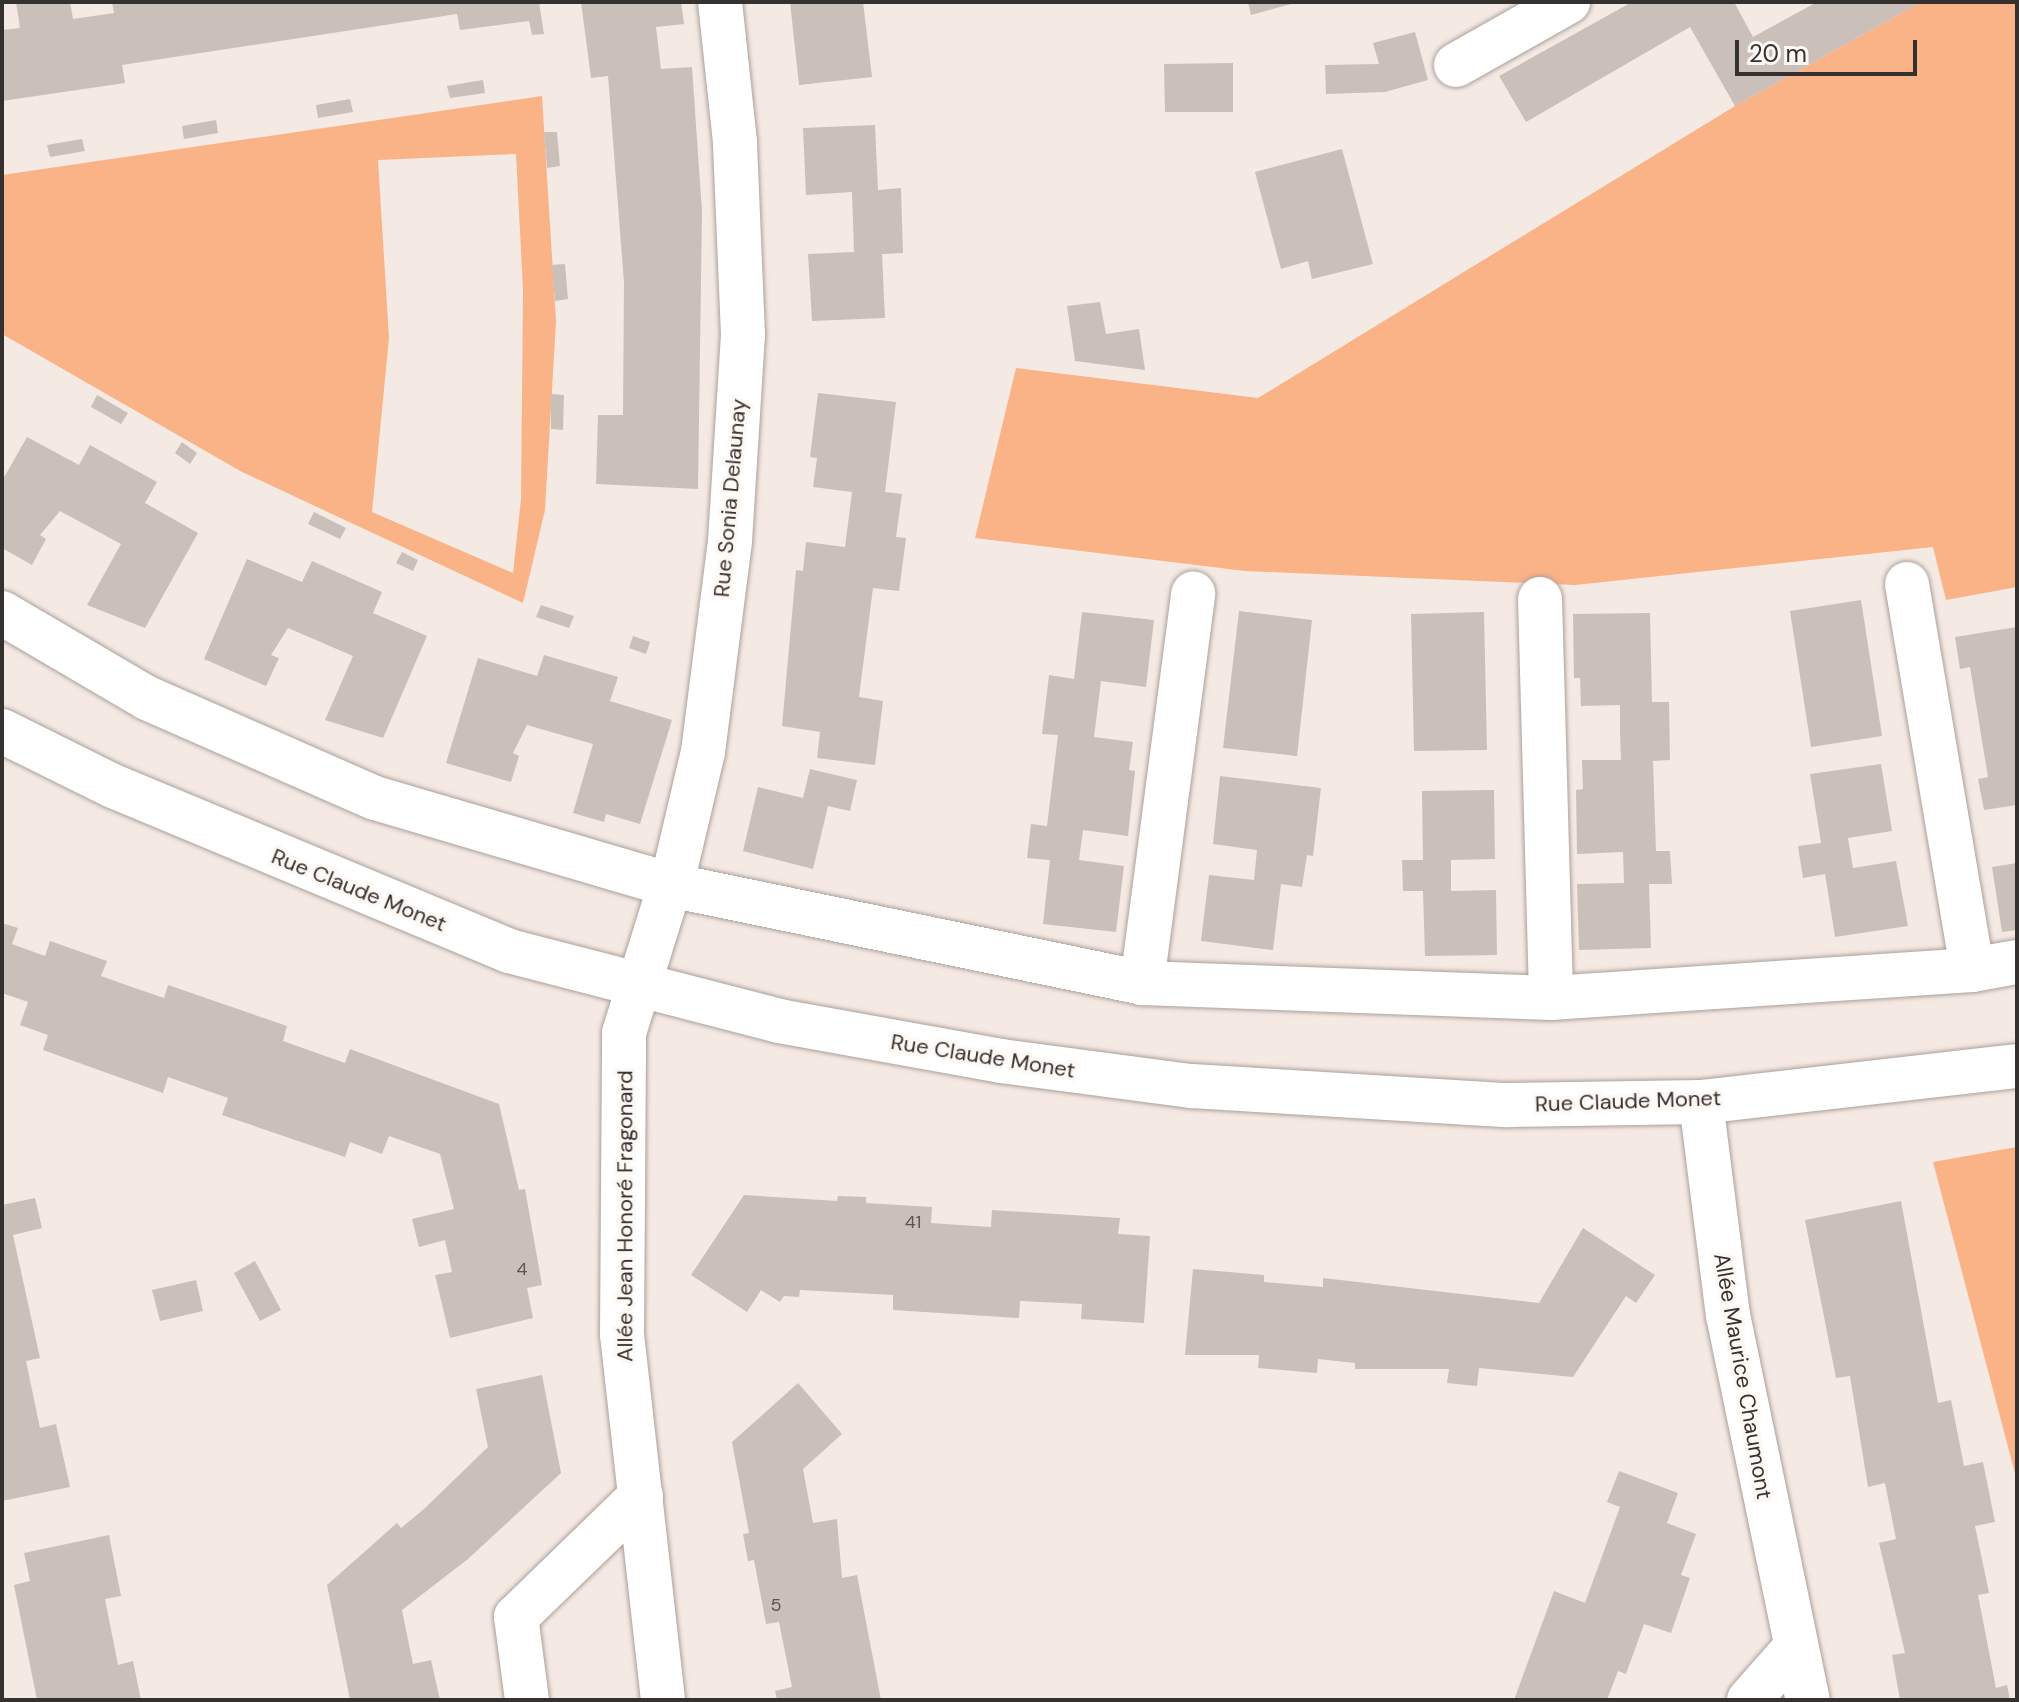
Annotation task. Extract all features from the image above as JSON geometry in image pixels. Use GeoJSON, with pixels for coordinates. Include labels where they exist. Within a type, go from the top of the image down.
{"type":"FeatureCollection","features":[{"type":"Feature","properties":{"kind":"street","name":"Rue Sonia Delaunay"},"geometry":{"type":"LineString","coordinates":[[638,985],[670,885],[703,752],[730,541],[743,335],[735,142],[720,2]]}},
{"type":"Feature","properties":{"kind":"street"},"geometry":{"type":"LineString","coordinates":[[1456,65],[1568,2]]}},
{"type":"Feature","properties":{"kind":"street"},"geometry":{"type":"LineString","coordinates":[[1907,584],[1972,970]]}},
{"type":"Feature","properties":{"kind":"street"},"geometry":{"type":"LineString","coordinates":[[1142,983],[1193,593]]}},
{"type":"Feature","properties":{"kind":"street"},"geometry":{"type":"LineString","coordinates":[[1540,599],[1551,998]]}},
{"type":"Feature","properties":{"kind":"street"},"geometry":{"type":"LineString","coordinates":[[2,613],[147,698],[375,798],[670,885],[1142,983],[1551,998],[1972,970],[2017,962]]}},
{"type":"Feature","properties":{"kind":"street","name":"Rue Claude Monet"},"geometry":{"type":"LineString","coordinates":[[2,731],[113,786],[509,951],[779,1021],[1001,1061],[1192,1086],[1507,1105],[1701,1102],[2017,1066]]}},
{"type":"Feature","properties":{"kind":"street","name":"Allée Jean Honoré Fragonard"},"geometry":{"type":"LineString","coordinates":[[638,985],[624,1033],[622,1335],[663,1700]]}},
{"type":"Feature","properties":{"kind":"street","name":"Allée Maurice Chaumont"},"geometry":{"type":"LineString","coordinates":[[1701,1102],[1728,1315],[1794,1649],[1808,1700]]}},
{"type":"Feature","properties":{"kind":"street"},"geometry":{"type":"LineString","coordinates":[[527,1700],[516,1617],[641,1496]]}},
{"type":"Feature","properties":{"kind":"street"},"geometry":{"type":"LineString","coordinates":[[1749,1700],[1794,1649]]}},
{"type":"Feature","properties":{"kind":"shaded area"},"geometry":{"type":"Polygon","coordinates":[[[1921,2],[2017,2],[2017,587],[1946,600],[1933,547],[1575,585],[1245,571],[975,538],[1016,368],[1258,398],[1735,106],[1921,2]]]}},
{"type":"Feature","properties":{"kind":"shaded area"},"geometry":{"type":"Polygon","coordinates":[[[542,96],[556,321],[545,510],[523,603],[242,472],[2,334],[2,175],[542,96]],[[516,154],[378,160],[389,338],[372,512],[513,573],[521,499],[523,290],[516,154]]]}},
{"type":"Feature","properties":{"kind":"shaded area"},"geometry":{"type":"Polygon","coordinates":[[[2017,1147],[2017,1481],[1933,1162],[2017,1147]]]}},
{"type":"Feature","properties":{"kind":"building"},"geometry":{"type":"Polygon","coordinates":[[[16,2],[70,2],[73,19],[114,13],[112,2],[539,2],[544,34],[532,35],[529,21],[460,30],[457,14],[122,65],[125,83],[2,101],[2,30],[20,28],[16,2]]]}},
{"type":"Feature","properties":{"kind":"building"},"geometry":{"type":"Polygon","coordinates":[[[581,2],[681,2],[684,24],[656,27],[661,69],[692,67],[702,211],[698,489],[596,484],[598,415],[623,415],[624,283],[608,76],[591,78],[581,2]]]}},
{"type":"Feature","properties":{"kind":"building"},"geometry":{"type":"Polygon","coordinates":[[[790,2],[863,2],[872,77],[799,85],[790,2]]]}},
{"type":"Feature","properties":{"kind":"building"},"geometry":{"type":"Polygon","coordinates":[[[1248,2],[1295,2],[1295,3],[1251,15],[1248,2]]]}},
{"type":"Feature","properties":{"kind":"building"},"geometry":{"type":"Polygon","coordinates":[[[1632,2],[1734,2],[1753,37],[1817,2],[1921,2],[1735,106],[1690,27],[1526,122],[1499,76],[1632,2]]]}},
{"type":"Feature","properties":{"kind":"building"},"geometry":{"type":"Polygon","coordinates":[[[1415,32],[1428,80],[1385,92],[1326,94],[1325,65],[1379,64],[1373,43],[1415,32]]]}},
{"type":"Feature","properties":{"kind":"building"},"geometry":{"type":"Polygon","coordinates":[[[1233,63],[1233,112],[1165,112],[1164,64],[1233,63]]]}},
{"type":"Feature","properties":{"kind":"building"},"geometry":{"type":"Polygon","coordinates":[[[483,80],[485,93],[450,98],[447,86],[483,80]]]}},
{"type":"Feature","properties":{"kind":"building"},"geometry":{"type":"Polygon","coordinates":[[[350,99],[353,112],[318,118],[316,105],[350,99]]]}},
{"type":"Feature","properties":{"kind":"building"},"geometry":{"type":"Polygon","coordinates":[[[216,120],[218,133],[184,139],[182,126],[216,120]]]}},
{"type":"Feature","properties":{"kind":"building"},"geometry":{"type":"Polygon","coordinates":[[[875,125],[878,190],[901,188],[903,253],[882,254],[885,318],[812,321],[808,254],[854,252],[852,192],[806,195],[803,128],[875,125]]]}},
{"type":"Feature","properties":{"kind":"building"},"geometry":{"type":"Polygon","coordinates":[[[544,132],[557,132],[560,166],[547,168],[544,132]]]}},
{"type":"Feature","properties":{"kind":"building"},"geometry":{"type":"Polygon","coordinates":[[[82,139],[85,151],[50,157],[47,145],[82,139]]]}},
{"type":"Feature","properties":{"kind":"building"},"geometry":{"type":"Polygon","coordinates":[[[1342,149],[1373,264],[1312,279],[1308,261],[1281,269],[1255,172],[1342,149]]]}},
{"type":"Feature","properties":{"kind":"building"},"geometry":{"type":"Polygon","coordinates":[[[565,264],[568,299],[555,301],[552,265],[565,264]]]}},
{"type":"Feature","properties":{"kind":"building"},"geometry":{"type":"Polygon","coordinates":[[[1100,302],[1106,334],[1139,329],[1145,370],[1075,361],[1067,306],[1100,302]]]}},
{"type":"Feature","properties":{"kind":"building"},"geometry":{"type":"Polygon","coordinates":[[[818,393],[896,402],[885,492],[902,494],[896,537],[906,538],[899,591],[873,588],[859,697],[883,701],[875,765],[817,758],[820,732],[782,726],[796,570],[803,571],[806,542],[845,547],[852,492],[813,487],[817,458],[810,457],[818,393]]]}},
{"type":"Feature","properties":{"kind":"building"},"geometry":{"type":"Polygon","coordinates":[[[551,394],[564,395],[563,430],[551,429],[551,394]]]}},
{"type":"Feature","properties":{"kind":"building"},"geometry":{"type":"Polygon","coordinates":[[[97,395],[128,413],[121,424],[91,407],[97,395]]]}},
{"type":"Feature","properties":{"kind":"building"},"geometry":{"type":"Polygon","coordinates":[[[27,437],[79,465],[90,445],[157,482],[145,503],[198,533],[145,628],[87,605],[121,544],[60,511],[40,535],[46,539],[32,565],[2,548],[2,481],[27,437]]]}},
{"type":"Feature","properties":{"kind":"building"},"geometry":{"type":"Polygon","coordinates":[[[182,442],[197,453],[190,464],[175,453],[182,442]]]}},
{"type":"Feature","properties":{"kind":"building"},"geometry":{"type":"Polygon","coordinates":[[[314,512],[346,528],[340,539],[308,524],[314,512]]]}},
{"type":"Feature","properties":{"kind":"building"},"geometry":{"type":"Polygon","coordinates":[[[402,552],[418,560],[413,571],[396,563],[402,552]]]}},
{"type":"Feature","properties":{"kind":"building"},"geometry":{"type":"Polygon","coordinates":[[[247,559],[302,582],[312,561],[382,592],[373,613],[427,636],[383,738],[325,720],[353,656],[288,628],[271,655],[279,658],[266,686],[204,659],[247,559]]]}},
{"type":"Feature","properties":{"kind":"building"},"geometry":{"type":"Polygon","coordinates":[[[1861,600],[1882,736],[1811,747],[1790,611],[1861,600]]]}},
{"type":"Feature","properties":{"kind":"building"},"geometry":{"type":"Polygon","coordinates":[[[541,605],[574,616],[569,628],[536,617],[541,605]]]}},
{"type":"Feature","properties":{"kind":"building"},"geometry":{"type":"Polygon","coordinates":[[[1239,611],[1312,620],[1297,756],[1223,748],[1239,611]]]}},
{"type":"Feature","properties":{"kind":"building"},"geometry":{"type":"Polygon","coordinates":[[[1082,612],[1154,620],[1146,687],[1101,681],[1094,737],[1133,742],[1129,770],[1135,771],[1128,836],[1083,830],[1079,860],[1124,866],[1116,932],[1043,924],[1050,860],[1027,858],[1031,824],[1047,826],[1058,735],[1042,734],[1049,675],[1074,679],[1082,612]]]}},
{"type":"Feature","properties":{"kind":"building"},"geometry":{"type":"Polygon","coordinates":[[[1484,612],[1487,750],[1414,751],[1411,614],[1484,612]]]}},
{"type":"Feature","properties":{"kind":"building"},"geometry":{"type":"Polygon","coordinates":[[[1650,613],[1652,702],[1669,702],[1670,760],[1653,761],[1656,851],[1670,851],[1672,884],[1649,884],[1651,948],[1579,950],[1577,884],[1624,883],[1623,852],[1577,854],[1576,790],[1583,789],[1582,760],[1621,760],[1620,705],[1581,706],[1580,678],[1574,678],[1573,614],[1650,613]]]}},
{"type":"Feature","properties":{"kind":"building"},"geometry":{"type":"Polygon","coordinates":[[[2017,627],[2017,805],[1984,810],[1978,779],[1988,777],[1970,667],[1960,669],[1955,637],[2017,627]]]}},
{"type":"Feature","properties":{"kind":"building"},"geometry":{"type":"Polygon","coordinates":[[[633,636],[650,642],[646,654],[629,648],[633,636]]]}},
{"type":"Feature","properties":{"kind":"building"},"geometry":{"type":"Polygon","coordinates":[[[544,655],[618,677],[610,701],[672,720],[640,824],[606,814],[604,822],[573,813],[593,744],[527,725],[513,753],[519,756],[511,782],[446,763],[478,658],[537,676],[544,655]]]}},
{"type":"Feature","properties":{"kind":"building"},"geometry":{"type":"Polygon","coordinates":[[[1881,764],[1892,831],[1848,838],[1853,868],[1896,861],[1908,926],[1835,937],[1825,874],[1803,878],[1798,846],[1821,843],[1810,774],[1881,764]]]}},
{"type":"Feature","properties":{"kind":"building"},"geometry":{"type":"Polygon","coordinates":[[[810,769],[857,780],[850,811],[828,806],[813,869],[743,851],[758,787],[803,798],[810,769]]]}},
{"type":"Feature","properties":{"kind":"building"},"geometry":{"type":"Polygon","coordinates":[[[1220,776],[1321,788],[1313,856],[1307,855],[1302,887],[1281,884],[1273,950],[1201,941],[1209,875],[1254,880],[1257,850],[1213,844],[1220,776]]]}},
{"type":"Feature","properties":{"kind":"building"},"geometry":{"type":"Polygon","coordinates":[[[1494,790],[1495,859],[1451,860],[1451,891],[1496,890],[1497,955],[1425,956],[1423,891],[1403,891],[1402,860],[1423,860],[1422,791],[1494,790]]]}},
{"type":"Feature","properties":{"kind":"building"},"geometry":{"type":"Polygon","coordinates":[[[2017,863],[2017,930],[2002,932],[1992,867],[2017,863]]]}},
{"type":"Feature","properties":{"kind":"building"},"geometry":{"type":"Polygon","coordinates":[[[2,923],[18,928],[12,944],[45,956],[50,941],[107,961],[101,976],[164,998],[168,985],[287,1026],[283,1041],[345,1063],[350,1049],[499,1104],[519,1190],[525,1189],[542,1285],[527,1288],[533,1318],[450,1338],[435,1275],[452,1272],[445,1240],[419,1247],[412,1219],[454,1209],[440,1154],[389,1136],[382,1154],[350,1142],[345,1157],[222,1115],[228,1098],[168,1077],[163,1093],[43,1050],[48,1035],[20,1025],[28,1002],[2,993],[2,923]]]}},
{"type":"Feature","properties":{"kind":"building"},"geometry":{"type":"Polygon","coordinates":[[[744,1195],[837,1201],[838,1196],[866,1197],[866,1203],[932,1207],[931,1223],[991,1227],[992,1210],[1120,1218],[1118,1234],[1150,1236],[1144,1323],[1081,1319],[1082,1304],[1020,1301],[1019,1318],[893,1310],[893,1295],[800,1290],[799,1297],[784,1296],[780,1302],[761,1290],[747,1312],[691,1275],[744,1195]]]}},
{"type":"Feature","properties":{"kind":"building"},"geometry":{"type":"Polygon","coordinates":[[[35,1198],[42,1228],[13,1235],[40,1358],[26,1361],[40,1428],[56,1424],[70,1487],[2,1501],[2,1205],[35,1198]]]}},
{"type":"Feature","properties":{"kind":"building"},"geometry":{"type":"Polygon","coordinates":[[[1901,1201],[1938,1403],[1951,1400],[1964,1466],[1983,1462],[1995,1522],[1975,1526],[1989,1593],[1978,1595],[1996,1688],[2007,1685],[2010,1700],[1900,1700],[1892,1655],[1905,1653],[1879,1543],[1896,1539],[1885,1483],[1868,1487],[1850,1376],[1836,1378],[1805,1220],[1901,1201]]]}},
{"type":"Feature","properties":{"kind":"building"},"geometry":{"type":"Polygon","coordinates":[[[1583,1228],[1655,1275],[1636,1303],[1626,1296],[1573,1377],[1479,1368],[1477,1386],[1447,1383],[1449,1369],[1355,1369],[1355,1363],[1318,1359],[1317,1373],[1258,1368],[1259,1355],[1185,1355],[1193,1269],[1264,1275],[1264,1282],[1323,1287],[1323,1278],[1539,1303],[1583,1228]]]}},
{"type":"Feature","properties":{"kind":"building"},"geometry":{"type":"Polygon","coordinates":[[[255,1261],[281,1310],[260,1321],[234,1273],[255,1261]]]}},
{"type":"Feature","properties":{"kind":"building"},"geometry":{"type":"Polygon","coordinates":[[[196,1280],[203,1311],[160,1321],[152,1290],[196,1280]]]}},
{"type":"Feature","properties":{"kind":"building"},"geometry":{"type":"Polygon","coordinates":[[[542,1375],[561,1473],[468,1559],[402,1610],[413,1664],[431,1660],[440,1700],[350,1700],[327,1585],[397,1523],[401,1528],[424,1509],[488,1447],[476,1389],[542,1375]]]}},
{"type":"Feature","properties":{"kind":"building"},"geometry":{"type":"Polygon","coordinates":[[[798,1383],[842,1434],[803,1469],[813,1523],[837,1519],[842,1578],[857,1575],[881,1700],[777,1700],[775,1691],[792,1687],[779,1622],[766,1624],[754,1560],[748,1561],[743,1534],[749,1533],[732,1442],[798,1383]]]}},
{"type":"Feature","properties":{"kind":"building"},"geometry":{"type":"Polygon","coordinates":[[[1619,1471],[1678,1493],[1667,1523],[1696,1534],[1681,1575],[1690,1578],[1671,1633],[1644,1624],[1626,1674],[1618,1671],[1607,1700],[1514,1700],[1554,1591],[1585,1603],[1620,1507],[1607,1502],[1619,1471]]]}},
{"type":"Feature","properties":{"kind":"building"},"geometry":{"type":"Polygon","coordinates":[[[109,1535],[121,1596],[105,1599],[118,1665],[133,1661],[141,1700],[37,1700],[14,1585],[30,1581],[24,1553],[109,1535]]]}}]}
